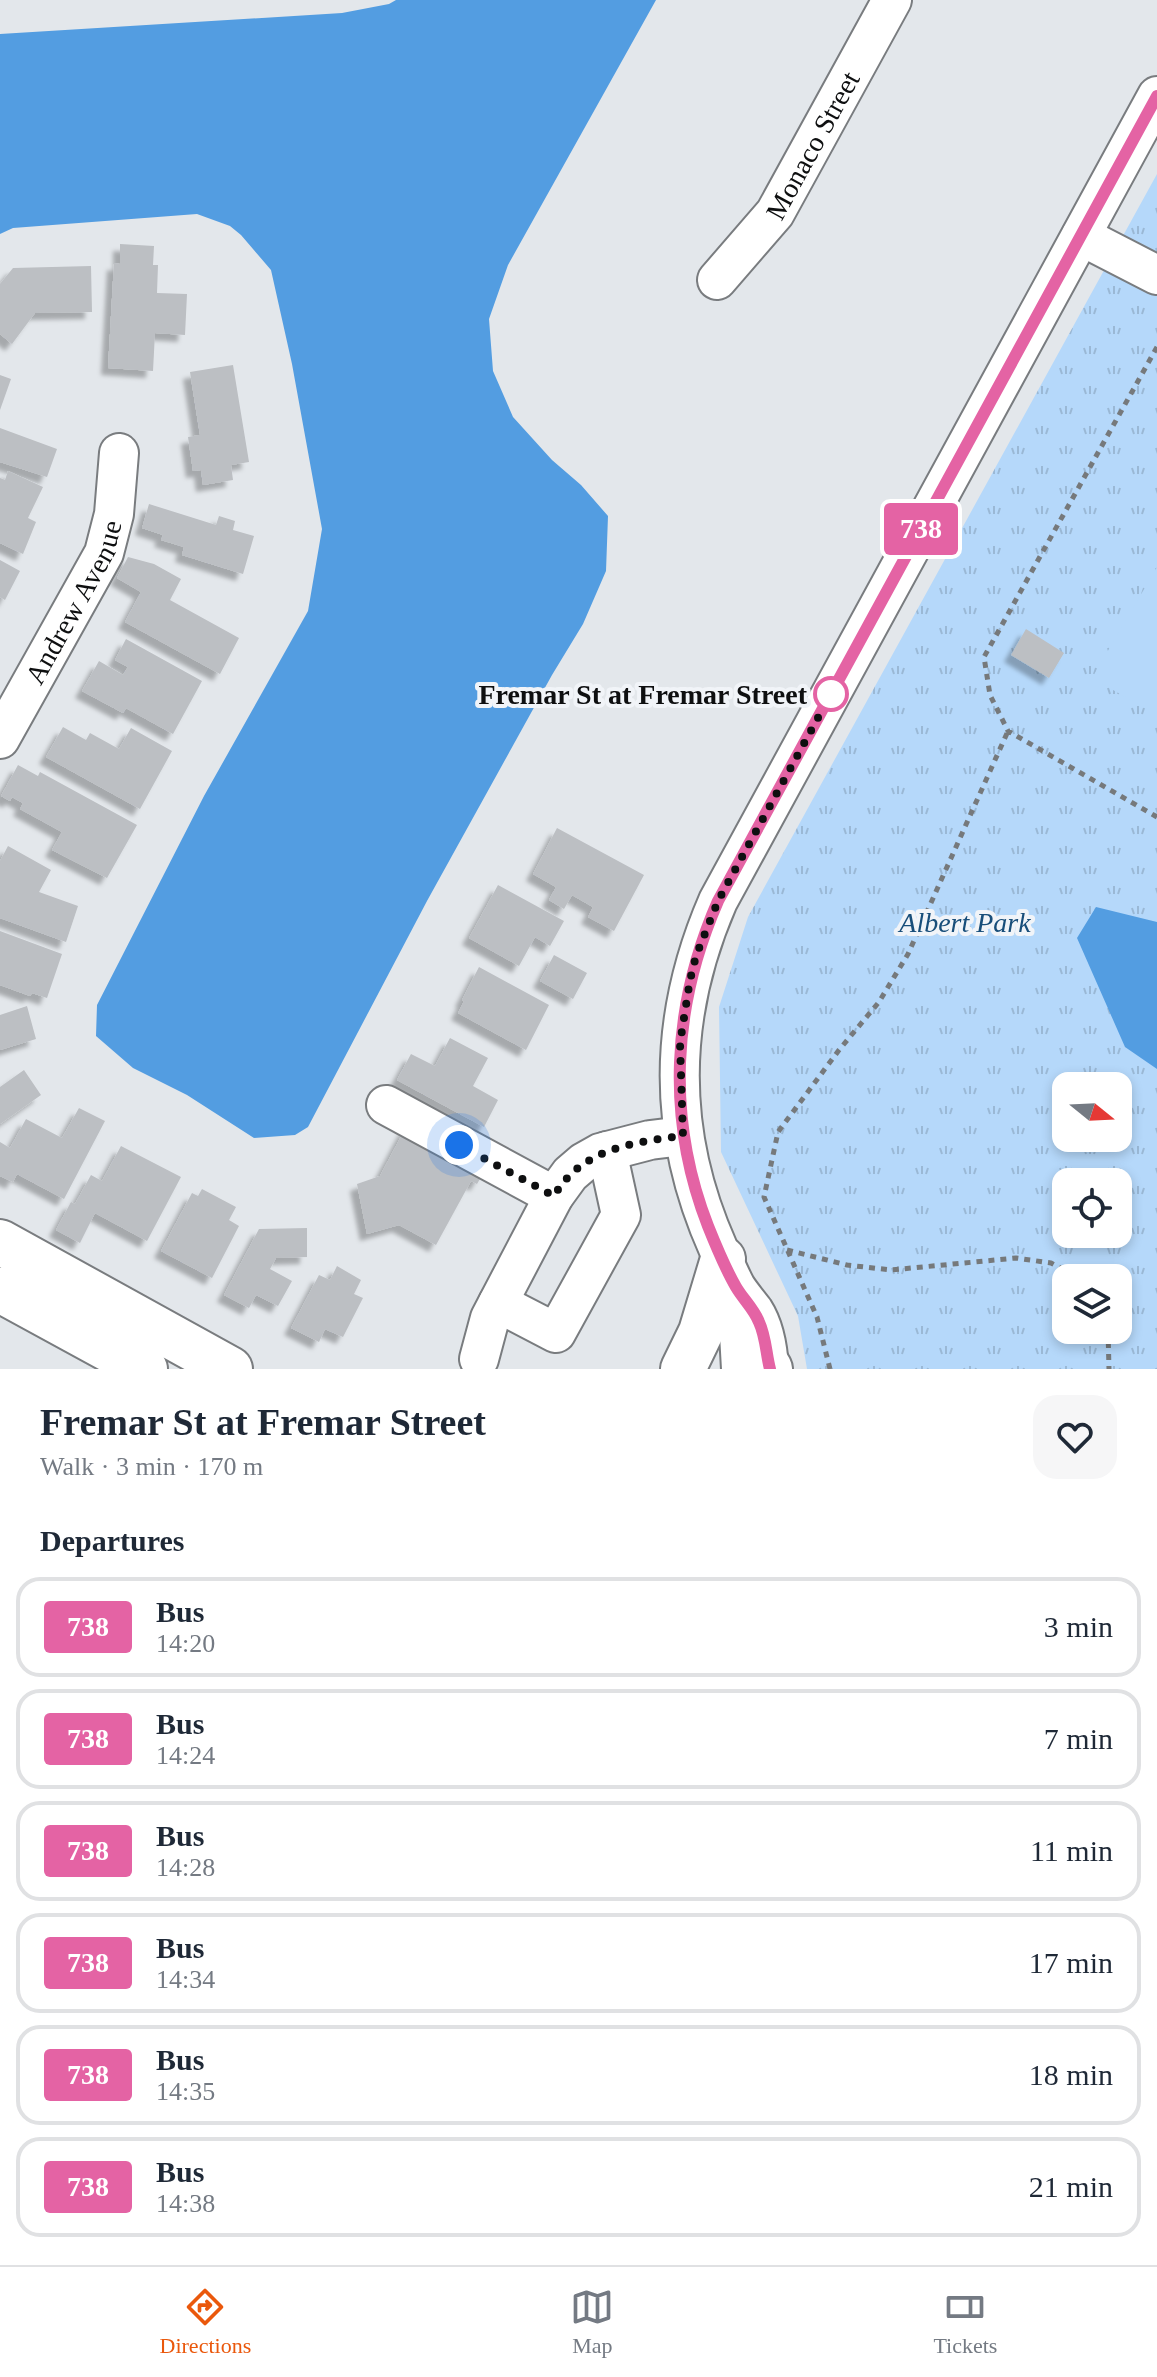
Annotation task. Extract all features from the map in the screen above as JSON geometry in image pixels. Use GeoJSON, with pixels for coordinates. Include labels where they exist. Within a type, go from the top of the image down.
{"type":"FeatureCollection","features":[{"type":"Feature","properties":{"kind":"main road"},"geometry":{"type":"LineString","coordinates":[[0,1242],[230,1369]]}},
{"type":"Feature","properties":{"kind":"main road"},"geometry":{"type":"LineString","coordinates":[[683,1369],[730,1274]]}},
{"type":"Feature","properties":{"kind":"main road"},"geometry":{"type":"LineString","coordinates":[[0,1290],[145,1369]]}},
{"type":"Feature","properties":{"kind":"street","name":"Monaco Street"},"geometry":{"type":"LineString","coordinates":[[717,280],[775,213],[892,0]]}},
{"type":"Feature","properties":{"kind":"street"},"geometry":{"type":"LineString","coordinates":[[762,1368],[767,1347],[761,1325],[730,1274],[698,1197],[683,1136],[679,1076],[683,1019],[696,956],[718,901],[1157,96]]}},
{"type":"Feature","properties":{"kind":"street"},"geometry":{"type":"LineString","coordinates":[[1081,236],[1157,275]]}},
{"type":"Feature","properties":{"kind":"street","name":"Andrew Avenue"},"geometry":{"type":"LineString","coordinates":[[0,739],[104,553],[114,514],[119,453]]}},
{"type":"Feature","properties":{"kind":"street"},"geometry":{"type":"LineString","coordinates":[[386,1105],[554,1196]]}},
{"type":"Feature","properties":{"kind":"street"},"geometry":{"type":"LineString","coordinates":[[479,1359],[490,1318],[554,1196],[570,1174],[584,1162],[607,1151],[650,1140],[683,1136]]}},
{"type":"Feature","properties":{"kind":"street"},"geometry":{"type":"LineString","coordinates":[[498,1303],[556,1333],[621,1215],[607,1151]]}},
{"type":"Feature","properties":{"kind":"path"},"geometry":{"type":"LineString","coordinates":[[1157,347],[984,657],[990,695],[1008,731],[1157,817]]}},
{"type":"Feature","properties":{"kind":"path"},"geometry":{"type":"LineString","coordinates":[[830,1369],[817,1317],[764,1197],[778,1132],[879,1002],[908,954],[1008,731]]}},
{"type":"Feature","properties":{"kind":"path"},"geometry":{"type":"LineString","coordinates":[[787,1250],[847,1265],[891,1270],[1016,1258],[1053,1264]]}},
{"type":"Feature","properties":{"kind":"path"},"geometry":{"type":"LineString","coordinates":[[1108,1344],[1109,1369]]}},
{"type":"Feature","properties":{"kind":"green space","name":"Albert Park"},"geometry":{"type":"Polygon","coordinates":[[[1157,174],[1157,1369],[807,1369],[798,1316],[721,1152],[719,1007],[748,917],[1157,174]]]}},
{"type":"Feature","properties":{"kind":"green space"},"geometry":{"type":"Polygon","coordinates":[[[1157,567],[1157,715],[1092,678],[1157,567]]]}},
{"type":"Feature","properties":{"kind":"water"},"geometry":{"type":"Polygon","coordinates":[[[396,0],[656,0],[508,265],[489,319],[493,371],[513,417],[608,516],[606,571],[583,624],[427,901],[308,1127],[295,1135],[254,1138],[187,1095],[133,1068],[96,1036],[97,1005],[204,796],[308,611],[322,529],[292,364],[271,270],[230,226],[197,214],[13,228],[0,234],[0,34],[342,13],[396,0]]]}},
{"type":"Feature","properties":{"kind":"water"},"geometry":{"type":"Polygon","coordinates":[[[1096,907],[1157,922],[1157,1069],[1125,1047],[1077,938],[1096,907]]]}},
{"type":"Feature","properties":{"kind":"building"},"geometry":{"type":"Polygon","coordinates":[[[120,244],[154,246],[153,265],[158,265],[157,293],[187,294],[185,335],[155,333],[153,371],[108,368],[114,263],[120,264],[120,244]]]}},
{"type":"Feature","properties":{"kind":"building"},"geometry":{"type":"Polygon","coordinates":[[[91,266],[92,312],[35,313],[12,344],[0,334],[0,284],[13,268],[91,266]]]}},
{"type":"Feature","properties":{"kind":"building"},"geometry":{"type":"Polygon","coordinates":[[[233,365],[249,462],[231,465],[233,480],[203,485],[201,470],[193,471],[188,437],[200,435],[190,372],[233,365]]]}},
{"type":"Feature","properties":{"kind":"building"},"geometry":{"type":"Polygon","coordinates":[[[0,375],[11,379],[0,410],[0,375]]]}},
{"type":"Feature","properties":{"kind":"building"},"geometry":{"type":"Polygon","coordinates":[[[0,428],[57,449],[47,477],[0,462],[0,428]]]}},
{"type":"Feature","properties":{"kind":"building"},"geometry":{"type":"Polygon","coordinates":[[[8,471],[43,487],[28,518],[36,522],[23,554],[0,543],[0,478],[5,480],[8,471]]]}},
{"type":"Feature","properties":{"kind":"building"},"geometry":{"type":"Polygon","coordinates":[[[149,504],[216,525],[219,516],[235,521],[233,530],[254,536],[243,574],[182,555],[184,547],[161,540],[163,535],[142,528],[149,504]]]}},
{"type":"Feature","properties":{"kind":"building"},"geometry":{"type":"Polygon","coordinates":[[[128,557],[154,564],[181,579],[170,600],[239,638],[220,674],[125,622],[141,592],[117,578],[128,557]]]}},
{"type":"Feature","properties":{"kind":"building"},"geometry":{"type":"Polygon","coordinates":[[[0,560],[20,571],[5,600],[0,597],[0,560]]]}},
{"type":"Feature","properties":{"kind":"building"},"geometry":{"type":"Polygon","coordinates":[[[1026,629],[1064,653],[1049,678],[1011,655],[1026,629]]]}},
{"type":"Feature","properties":{"kind":"building"},"geometry":{"type":"Polygon","coordinates":[[[126,639],[202,681],[173,734],[126,708],[123,713],[82,691],[99,661],[123,675],[128,667],[115,660],[126,639]]]}},
{"type":"Feature","properties":{"kind":"building"},"geometry":{"type":"Polygon","coordinates":[[[63,727],[86,740],[90,733],[119,749],[131,728],[172,751],[140,809],[46,757],[63,727]]]}},
{"type":"Feature","properties":{"kind":"building"},"geometry":{"type":"Polygon","coordinates":[[[18,765],[38,776],[40,772],[137,825],[107,878],[52,850],[62,832],[20,809],[23,803],[1,796],[18,765]]]}},
{"type":"Feature","properties":{"kind":"building"},"geometry":{"type":"Polygon","coordinates":[[[557,828],[644,875],[614,931],[588,917],[593,907],[572,895],[564,909],[549,900],[556,887],[533,874],[557,828]]]}},
{"type":"Feature","properties":{"kind":"building"},"geometry":{"type":"Polygon","coordinates":[[[8,846],[51,870],[39,892],[78,906],[66,942],[0,918],[0,861],[8,846]]]}},
{"type":"Feature","properties":{"kind":"building"},"geometry":{"type":"Polygon","coordinates":[[[498,885],[564,921],[550,946],[535,937],[519,966],[469,938],[498,885]]]}},
{"type":"Feature","properties":{"kind":"building"},"geometry":{"type":"Polygon","coordinates":[[[0,931],[62,954],[47,998],[32,993],[30,996],[0,985],[0,931]]]}},
{"type":"Feature","properties":{"kind":"building"},"geometry":{"type":"Polygon","coordinates":[[[554,955],[587,973],[573,999],[540,981],[554,955]]]}},
{"type":"Feature","properties":{"kind":"building"},"geometry":{"type":"Polygon","coordinates":[[[479,967],[549,1005],[526,1050],[458,1013],[479,967]]]}},
{"type":"Feature","properties":{"kind":"building"},"geometry":{"type":"Polygon","coordinates":[[[27,1006],[36,1039],[0,1050],[0,1015],[27,1006]]]}},
{"type":"Feature","properties":{"kind":"building"},"geometry":{"type":"Polygon","coordinates":[[[450,1038],[488,1058],[473,1086],[498,1100],[484,1127],[397,1080],[411,1054],[435,1066],[450,1038]]]}},
{"type":"Feature","properties":{"kind":"building"},"geometry":{"type":"Polygon","coordinates":[[[24,1070],[41,1095],[0,1124],[0,1087],[24,1070]]]}},
{"type":"Feature","properties":{"kind":"building"},"geometry":{"type":"Polygon","coordinates":[[[79,1108],[105,1121],[64,1199],[17,1174],[13,1182],[0,1176],[0,1142],[10,1148],[26,1119],[62,1138],[79,1108]]]}},
{"type":"Feature","properties":{"kind":"building"},"geometry":{"type":"Polygon","coordinates":[[[406,1127],[484,1172],[477,1184],[471,1181],[436,1245],[399,1225],[367,1234],[357,1184],[380,1176],[406,1127]]]}},
{"type":"Feature","properties":{"kind":"building"},"geometry":{"type":"Polygon","coordinates":[[[121,1146],[181,1177],[147,1241],[95,1213],[80,1243],[56,1230],[91,1175],[102,1181],[121,1146]]]}},
{"type":"Feature","properties":{"kind":"building"},"geometry":{"type":"Polygon","coordinates":[[[202,1189],[236,1207],[229,1220],[239,1226],[212,1278],[161,1251],[192,1193],[198,1196],[202,1189]]]}},
{"type":"Feature","properties":{"kind":"building"},"geometry":{"type":"Polygon","coordinates":[[[307,1228],[307,1257],[276,1258],[270,1269],[292,1281],[278,1306],[256,1295],[249,1308],[224,1295],[259,1229],[307,1228]]]}},
{"type":"Feature","properties":{"kind":"building"},"geometry":{"type":"Polygon","coordinates":[[[337,1266],[361,1280],[354,1294],[363,1298],[343,1337],[325,1329],[319,1342],[291,1328],[319,1275],[330,1280],[337,1266]]]}},
{"type":"Feature","properties":{"kind":"bus line","name":"738"},"geometry":{"type":"LineString","coordinates":[[770,1369],[761,1325],[736,1288],[708,1227],[683,1136],[680,1043],[696,956],[718,901],[1157,96]]}},
{"type":"Feature","properties":{"kind":"place","name":"Fremar St at Fremar Street"},"geometry":{"type":"Point","coordinates":[831,694]}},
{"type":"Feature","properties":{"kind":"route"},"geometry":{"type":"LineString","coordinates":[[459,1145],[554,1196],[570,1174],[600,1153],[650,1140],[683,1136],[680,1043],[696,956],[718,901],[831,694]]}}]}
